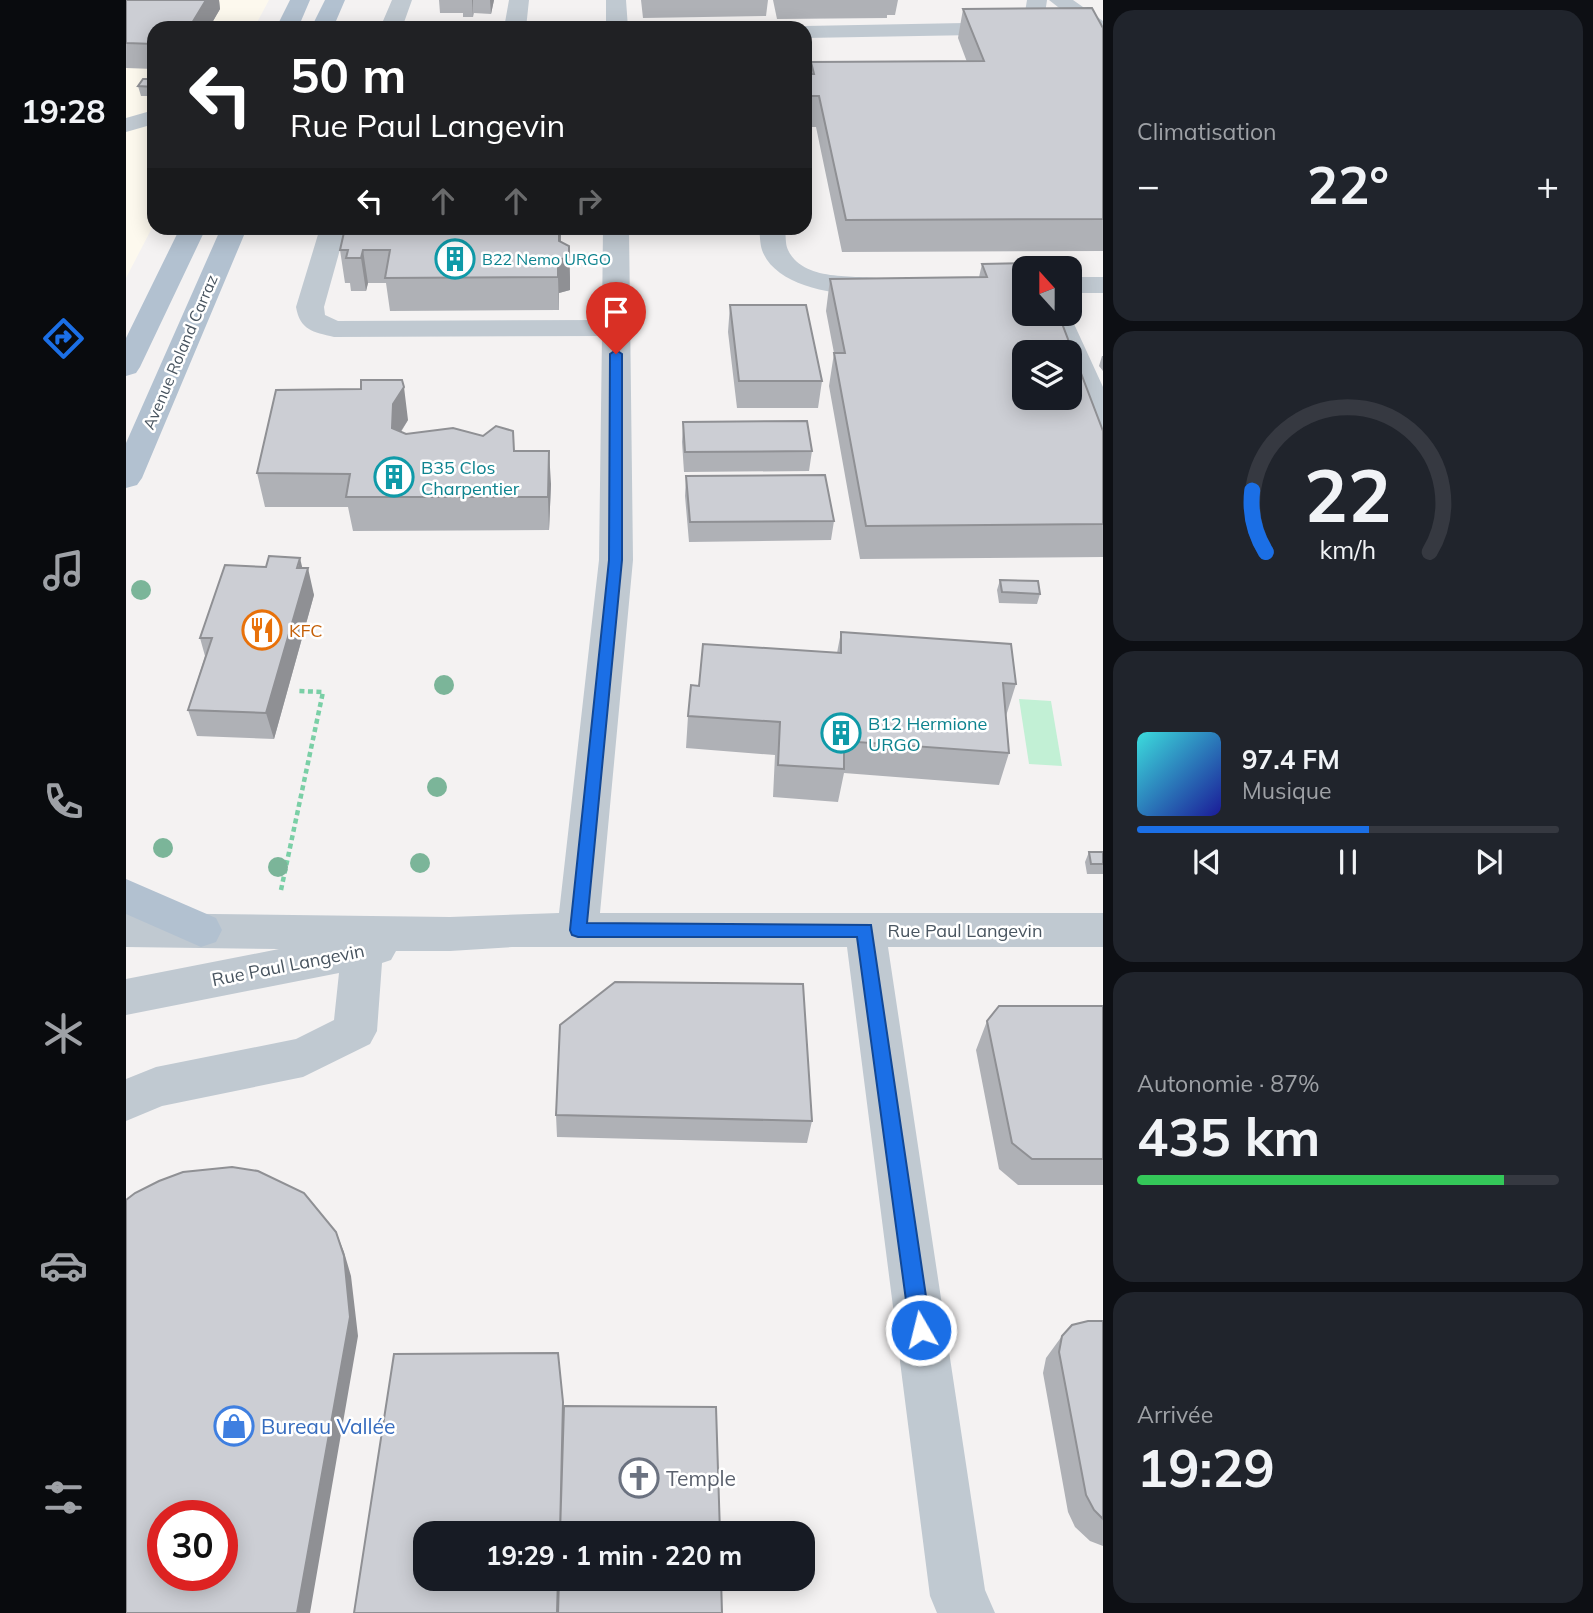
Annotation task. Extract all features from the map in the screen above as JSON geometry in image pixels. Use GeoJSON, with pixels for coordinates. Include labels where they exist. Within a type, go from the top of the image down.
{"type":"FeatureCollection","features":[{"type":"Feature","properties":{"kind":"main road"},"geometry":{"type":"LineString","coordinates":[[290,21],[300,0]]}},
{"type":"Feature","properties":{"kind":"main road"},"geometry":{"type":"LineString","coordinates":[[325,21],[335,0]]}},
{"type":"Feature","properties":{"kind":"main road"},"geometry":{"type":"LineString","coordinates":[[128,360],[190,235]]}},
{"type":"Feature","properties":{"kind":"main road","name":"Avenue Roland Carraz"},"geometry":{"type":"LineString","coordinates":[[126,478],[231,235]]}},
{"type":"Feature","properties":{"kind":"main road"},"geometry":{"type":"LineString","coordinates":[[126,896],[201,930]]}},
{"type":"Feature","properties":{"kind":"street"},"geometry":{"type":"LineString","coordinates":[[394,21],[402,0]]}},
{"type":"Feature","properties":{"kind":"street"},"geometry":{"type":"LineString","coordinates":[[516,21],[520,0]]}},
{"type":"Feature","properties":{"kind":"street"},"geometry":{"type":"LineString","coordinates":[[616,0],[617,21]]}},
{"type":"Feature","properties":{"kind":"street"},"geometry":{"type":"LineString","coordinates":[[812,32],[1026,28],[1034,19],[1037,0]]}},
{"type":"Feature","properties":{"kind":"street"},"geometry":{"type":"LineString","coordinates":[[1059,0],[1103,31]]}},
{"type":"Feature","properties":{"kind":"street"},"geometry":{"type":"LineString","coordinates":[[126,125],[147,119]]}},
{"type":"Feature","properties":{"kind":"street"},"geometry":{"type":"LineString","coordinates":[[331,235],[310,307],[312,320],[334,329],[616,328]]}},
{"type":"Feature","properties":{"kind":"street"},"geometry":{"type":"LineString","coordinates":[[578,930],[616,560],[616,235]]}},
{"type":"Feature","properties":{"kind":"street"},"geometry":{"type":"LineString","coordinates":[[773,235],[775,251],[792,270],[835,286],[903,286]]}},
{"type":"Feature","properties":{"kind":"street"},"geometry":{"type":"LineString","coordinates":[[1082,285],[1103,285]]}},
{"type":"Feature","properties":{"kind":"street"},"geometry":{"type":"LineString","coordinates":[[1061,326],[1103,420]]}},
{"type":"Feature","properties":{"kind":"street","name":"Rue Paul Langevin"},"geometry":{"type":"LineString","coordinates":[[126,930],[450,934],[578,930],[1103,930]]}},
{"type":"Feature","properties":{"kind":"street"},"geometry":{"type":"LineString","coordinates":[[865,930],[958,1596],[967,1613]]}},
{"type":"Feature","properties":{"kind":"street","name":"Rue Paul Langevin"},"geometry":{"type":"LineString","coordinates":[[126,997],[450,934]]}},
{"type":"Feature","properties":{"kind":"street"},"geometry":{"type":"LineString","coordinates":[[126,1101],[156,1087],[303,1057],[355,1031],[362,951]]}},
{"type":"Feature","properties":{"kind":"path"},"geometry":{"type":"LineString","coordinates":[[272,930],[323,692],[297,691]]}},
{"type":"Feature","properties":{"kind":"shaded area"},"geometry":{"type":"Polygon","coordinates":[[[126,0],[269,0],[258,21],[147,21],[148,235],[126,278],[126,0]]]}},
{"type":"Feature","properties":{"kind":"green space"},"geometry":{"type":"Polygon","coordinates":[[[1019,699],[1051,701],[1062,766],[1029,764],[1019,699]]]}},
{"type":"Feature","properties":{"kind":"building"},"geometry":{"type":"Polygon","coordinates":[[[126,0],[206,0],[193,21],[147,21],[147,44],[126,43],[126,0]]]}},
{"type":"Feature","properties":{"kind":"building"},"geometry":{"type":"Polygon","coordinates":[[[1092,8],[1103,28],[1103,219],[846,220],[819,96],[812,96],[812,62],[984,61],[963,9],[1092,8]]]}},
{"type":"Feature","properties":{"kind":"building"},"geometry":{"type":"Polygon","coordinates":[[[143,79],[147,79],[147,87],[138,86],[143,79]]]}},
{"type":"Feature","properties":{"kind":"building"},"geometry":{"type":"Polygon","coordinates":[[[343,235],[559,235],[559,241],[569,246],[569,257],[558,260],[558,277],[385,278],[390,250],[363,250],[361,258],[346,258],[348,250],[340,250],[343,235]]]}},
{"type":"Feature","properties":{"kind":"building"},"geometry":{"type":"Polygon","coordinates":[[[1012,263],[1012,326],[1063,326],[1068,340],[1012,340],[1012,410],[1082,410],[1082,376],[1103,431],[1103,524],[866,526],[834,353],[845,353],[830,279],[987,277],[982,264],[1012,263]]]}},
{"type":"Feature","properties":{"kind":"building"},"geometry":{"type":"Polygon","coordinates":[[[730,305],[806,305],[822,381],[739,381],[730,305]]]}},
{"type":"Feature","properties":{"kind":"building"},"geometry":{"type":"Polygon","coordinates":[[[361,380],[402,380],[404,387],[393,404],[392,428],[406,434],[453,428],[483,436],[496,426],[513,431],[514,451],[549,451],[548,497],[346,497],[350,474],[257,473],[276,390],[361,389],[361,380]]]}},
{"type":"Feature","properties":{"kind":"building"},"geometry":{"type":"Polygon","coordinates":[[[807,421],[812,451],[685,452],[683,422],[807,421]]]}},
{"type":"Feature","properties":{"kind":"building"},"geometry":{"type":"Polygon","coordinates":[[[825,475],[834,521],[690,522],[686,476],[825,475]]]}},
{"type":"Feature","properties":{"kind":"building","name":"KFC"},"geometry":{"type":"Polygon","coordinates":[[[269,556],[300,558],[297,568],[308,568],[266,713],[188,710],[212,638],[200,638],[225,565],[266,567],[269,556]]]}},
{"type":"Feature","properties":{"kind":"building"},"geometry":{"type":"Polygon","coordinates":[[[1000,580],[1038,581],[1040,594],[1002,592],[1000,580]]]}},
{"type":"Feature","properties":{"kind":"building","name":"B12 Hermione URGO"},"geometry":{"type":"Polygon","coordinates":[[[841,632],[1011,644],[1016,684],[1003,683],[1009,753],[844,741],[844,769],[778,765],[780,722],[688,716],[691,685],[699,686],[703,644],[841,653],[841,632]]]}},
{"type":"Feature","properties":{"kind":"building"},"geometry":{"type":"Polygon","coordinates":[[[1089,852],[1103,852],[1103,864],[1091,864],[1089,852]]]}},
{"type":"Feature","properties":{"kind":"building"},"geometry":{"type":"Polygon","coordinates":[[[615,982],[803,984],[812,1121],[556,1115],[560,1025],[615,982]]]}},
{"type":"Feature","properties":{"kind":"building"},"geometry":{"type":"Polygon","coordinates":[[[999,1006],[1103,1006],[1103,1159],[1032,1159],[1012,1143],[987,1021],[999,1006]]]}},
{"type":"Feature","properties":{"kind":"building","name":"Bureau Vallée"},"geometry":{"type":"Polygon","coordinates":[[[232,1167],[258,1171],[304,1193],[336,1232],[344,1256],[350,1317],[297,1613],[126,1613],[126,1200],[159,1181],[183,1172],[232,1167]]]}},
{"type":"Feature","properties":{"kind":"building"},"geometry":{"type":"Polygon","coordinates":[[[1103,1321],[1103,1519],[1094,1510],[1086,1495],[1059,1352],[1062,1336],[1072,1325],[1103,1321]]]}},
{"type":"Feature","properties":{"kind":"building"},"geometry":{"type":"Polygon","coordinates":[[[558,1353],[563,1402],[560,1521],[413,1521],[413,1591],[558,1591],[557,1613],[354,1613],[394,1354],[558,1353]]]}},
{"type":"Feature","properties":{"kind":"building","name":"Temple"},"geometry":{"type":"Polygon","coordinates":[[[564,1406],[716,1407],[720,1521],[560,1521],[564,1406]]]}},
{"type":"Feature","properties":{"kind":"building"},"geometry":{"type":"Polygon","coordinates":[[[559,1591],[721,1591],[722,1613],[558,1613],[559,1591]]]}},
{"type":"Feature","properties":{"kind":"place","name":"B22 Nemo URGO"},"geometry":{"type":"Point","coordinates":[455,259]}},
{"type":"Feature","properties":{"kind":"place","name":"B35 Clos Charpentier"},"geometry":{"type":"Point","coordinates":[394,477]}},
{"type":"Feature","properties":{"kind":"place","name":"KFC"},"geometry":{"type":"Point","coordinates":[262,630]}},
{"type":"Feature","properties":{"kind":"place","name":"B12 Hermione URGO"},"geometry":{"type":"Point","coordinates":[841,733]}},
{"type":"Feature","properties":{"kind":"place","name":"Bureau Vallée"},"geometry":{"type":"Point","coordinates":[234,1426]}},
{"type":"Feature","properties":{"kind":"place","name":"Temple"},"geometry":{"type":"Point","coordinates":[639,1478]}},
{"type":"Feature","properties":{"kind":"route"},"geometry":{"type":"LineString","coordinates":[[616,354],[616,560],[578,930],[865,930],[921,1330]]}}]}
